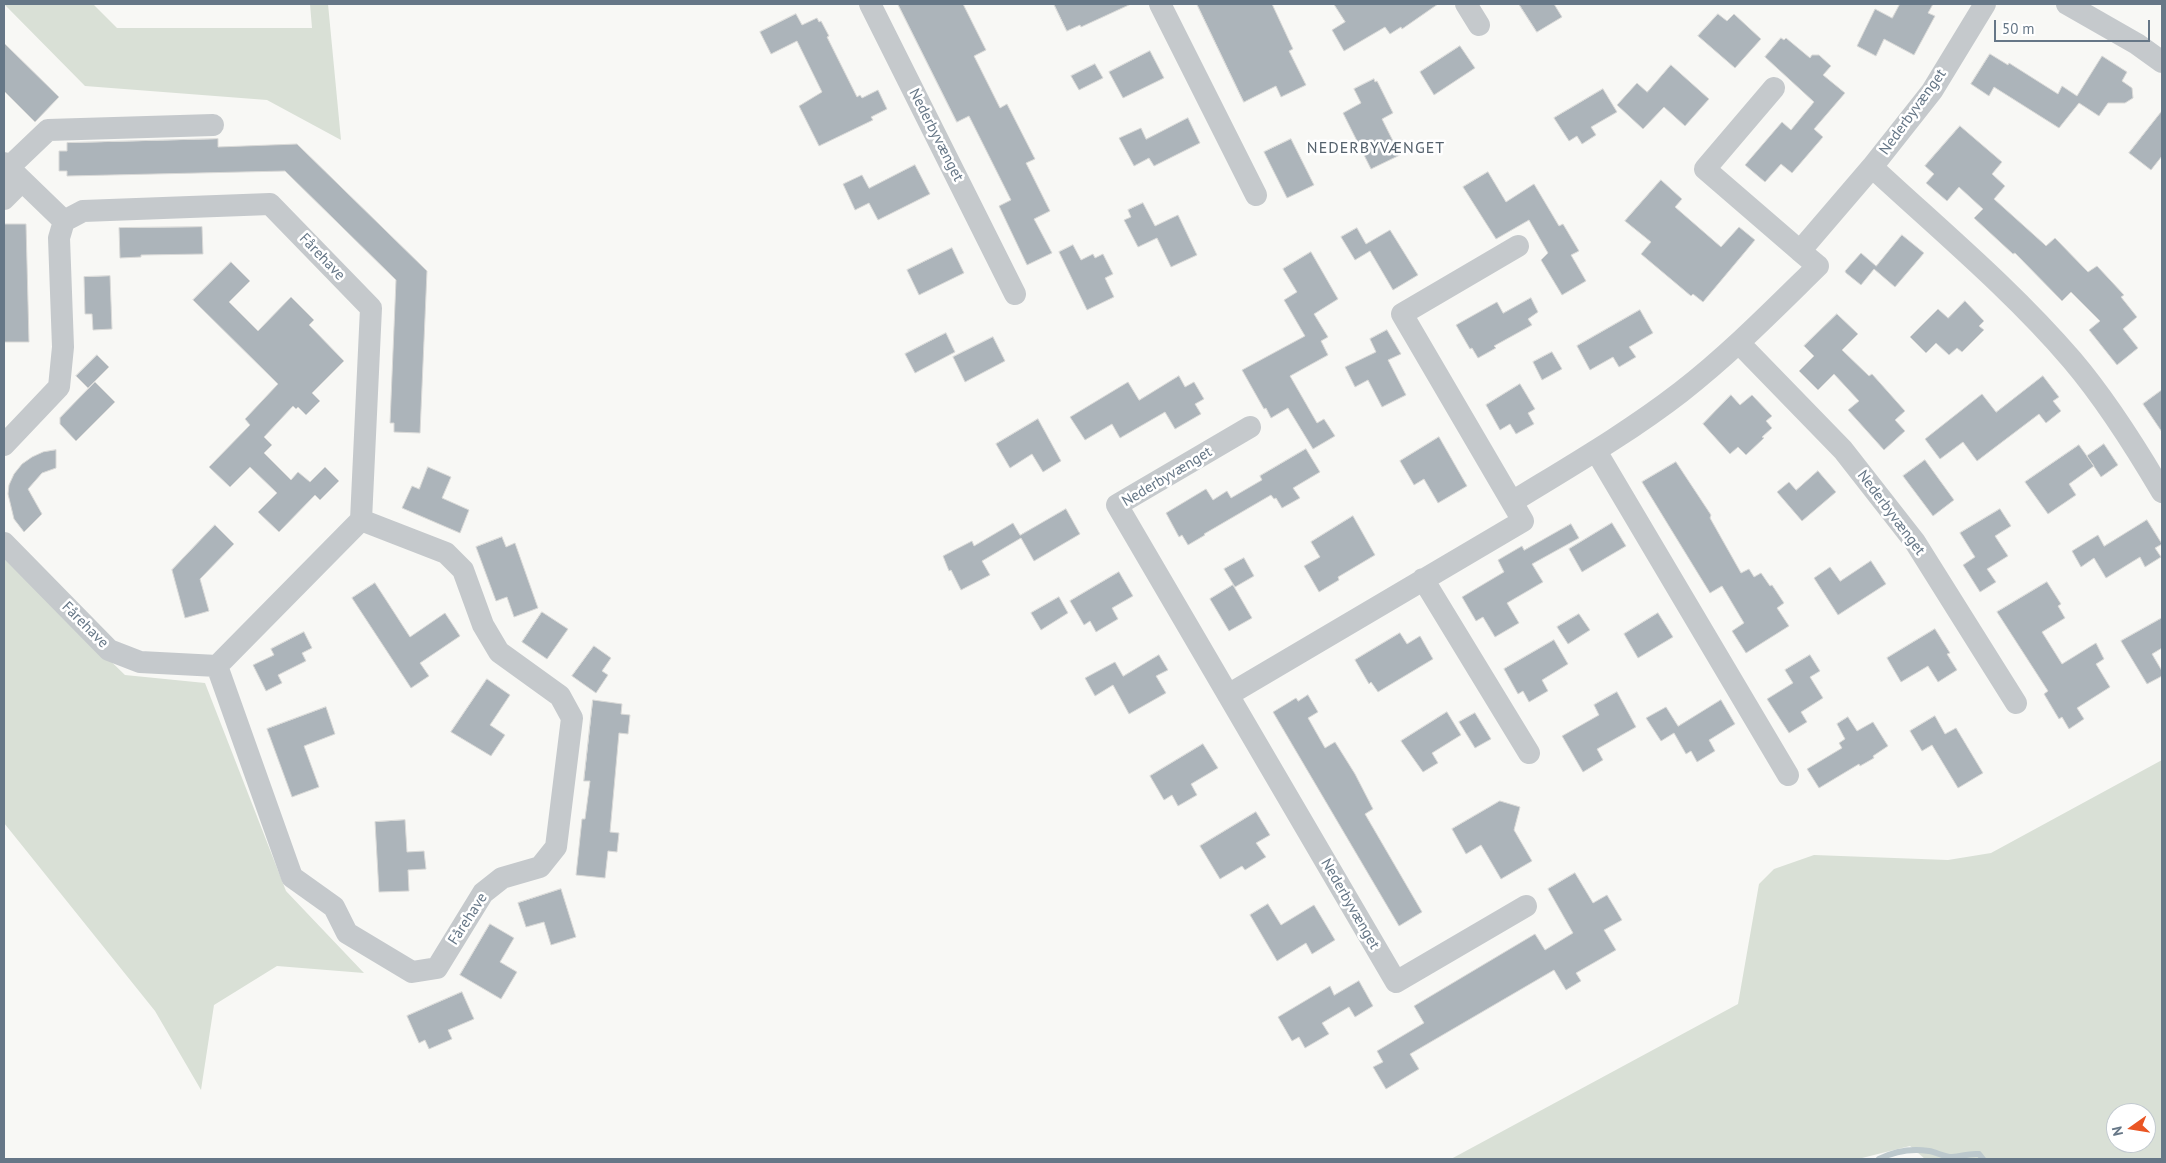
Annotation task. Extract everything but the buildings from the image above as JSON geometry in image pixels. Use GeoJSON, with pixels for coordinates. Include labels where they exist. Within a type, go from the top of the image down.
{"type":"FeatureCollection","features":[{"type":"Feature","properties":{"kind":"street","name":"Nederbyvænget"},"geometry":{"type":"LineString","coordinates":[[870,4],[1015,294]]}},
{"type":"Feature","properties":{"kind":"street"},"geometry":{"type":"LineString","coordinates":[[1160,4],[1256,195]]}},
{"type":"Feature","properties":{"kind":"street"},"geometry":{"type":"LineString","coordinates":[[1466,4],[1479,25]]}},
{"type":"Feature","properties":{"kind":"street","name":"Nederbyvænget"},"geometry":{"type":"LineString","coordinates":[[1800,251],[1872,167],[1932,90],[1984,4]]}},
{"type":"Feature","properties":{"kind":"street"},"geometry":{"type":"LineString","coordinates":[[2067,4],[2137,44],[2162,62]]}},
{"type":"Feature","properties":{"kind":"street"},"geometry":{"type":"LineString","coordinates":[[1512,502],[1596,451],[1680,392],[1739,343],[1818,266],[1705,169],[1774,88]]}},
{"type":"Feature","properties":{"kind":"street"},"geometry":{"type":"LineString","coordinates":[[4,199],[10,170],[48,130],[213,125]]}},
{"type":"Feature","properties":{"kind":"street","name":"Nederbyvænget"},"geometry":{"type":"LineString","coordinates":[[1872,167],[2017,301],[2072,361],[2129,437],[2162,492]]}},
{"type":"Feature","properties":{"kind":"street"},"geometry":{"type":"LineString","coordinates":[[4,446],[60,387],[63,347],[60,238],[64,222],[10,170]]}},
{"type":"Feature","properties":{"kind":"street","name":"Fårehave"},"geometry":{"type":"LineString","coordinates":[[4,543],[110,650],[140,662],[217,666],[292,877],[334,907],[347,934],[412,972],[437,968],[483,892],[502,878],[540,867],[556,847],[572,718],[560,696],[500,652],[483,625],[462,570],[446,553],[361,520],[371,308],[270,204],[83,211],[64,222]]}},
{"type":"Feature","properties":{"kind":"street"},"geometry":{"type":"LineString","coordinates":[[1228,695],[1523,521],[1402,314],[1518,246]]}},
{"type":"Feature","properties":{"kind":"street","name":"Nederbyvænget"},"geometry":{"type":"LineString","coordinates":[[1739,343],[1843,450],[1915,542],[2016,703]]}},
{"type":"Feature","properties":{"kind":"street","name":"Nederbyvænget"},"geometry":{"type":"LineString","coordinates":[[1250,427],[1117,505],[1396,982],[1526,906]]}},
{"type":"Feature","properties":{"kind":"street"},"geometry":{"type":"LineString","coordinates":[[1596,451],[1788,775]]}},
{"type":"Feature","properties":{"kind":"street"},"geometry":{"type":"LineString","coordinates":[[217,666],[361,520]]}},
{"type":"Feature","properties":{"kind":"street"},"geometry":{"type":"LineString","coordinates":[[1423,579],[1529,753]]}},
{"type":"Feature","properties":{"kind":"shaded area"},"geometry":{"type":"Polygon","coordinates":[[[4,4],[93,4],[117,28],[312,28],[310,4],[328,4],[341,140],[267,100],[85,86],[4,4]]]}},
{"type":"Feature","properties":{"kind":"shaded area"},"geometry":{"type":"Polygon","coordinates":[[[4,558],[125,675],[205,683],[286,891],[364,973],[277,966],[214,1005],[201,1090],[155,1011],[4,823],[4,558]]]}},
{"type":"Feature","properties":{"kind":"shaded area"},"geometry":{"type":"Polygon","coordinates":[[[2162,760],[2162,1159],[1925,1159],[1910,1146],[1858,1159],[1451,1159],[1738,1004],[1759,884],[1774,869],[1814,855],[1948,860],[1991,853],[2162,760]]]}},
{"type":"Feature","properties":{"kind":"waterway"},"geometry":{"type":"LineString","coordinates":[[1879,1159],[1897,1152],[1909,1150],[1929,1151],[1952,1157],[1979,1154],[1983,1159]]}},
{"type":"Feature","properties":{"kind":"district","name":"NEDERBYVÆNGET"},"geometry":{"type":"Point","coordinates":[1376,148]}}]}
